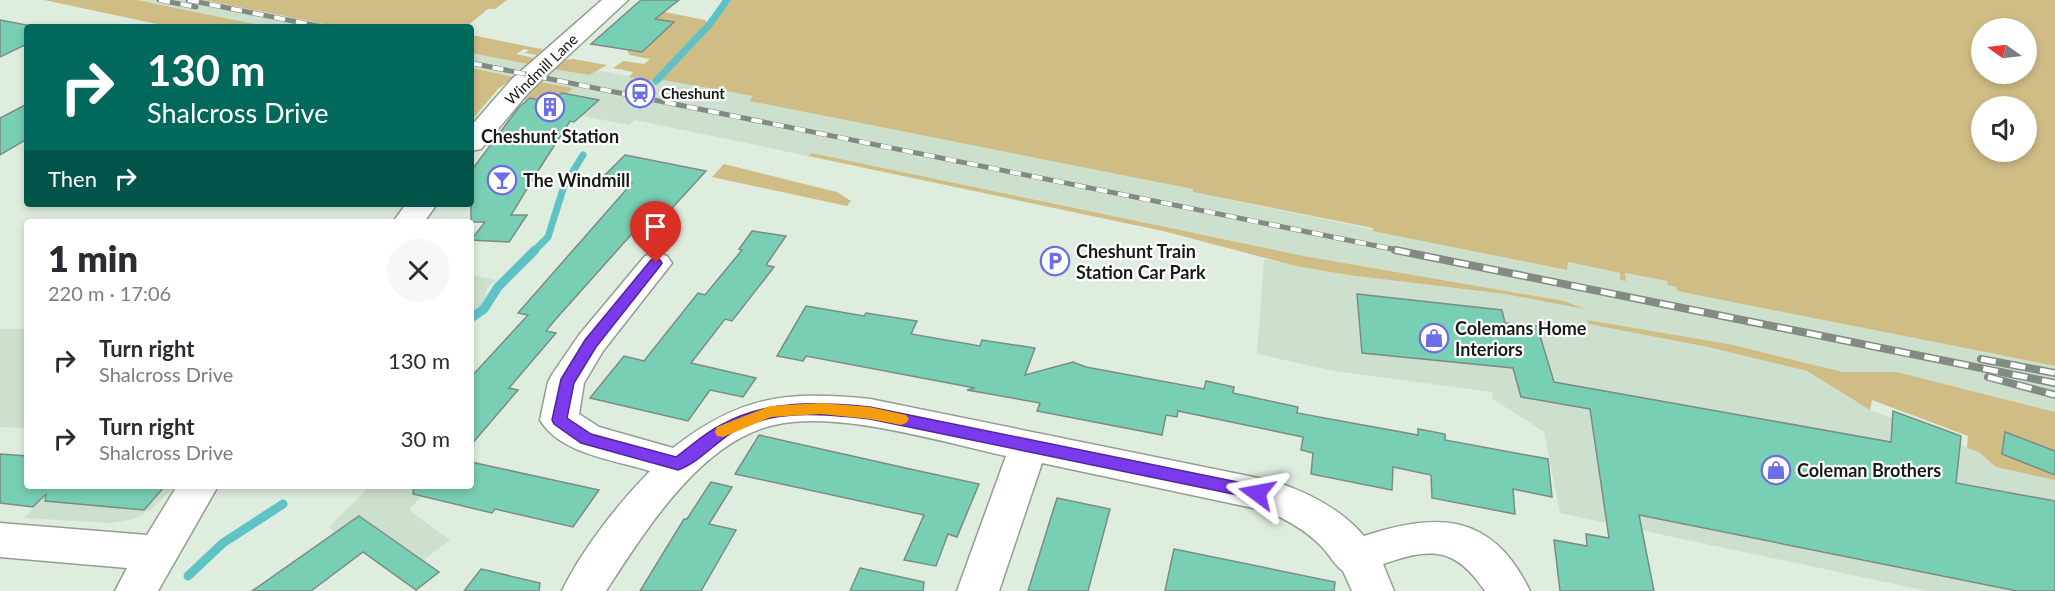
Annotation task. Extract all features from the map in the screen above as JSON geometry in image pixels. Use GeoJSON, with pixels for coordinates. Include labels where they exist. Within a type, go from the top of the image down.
{"type":"FeatureCollection","features":[{"type":"Feature","properties":{"kind":"street","name":"Windmill Lane"},"geometry":{"type":"LineString","coordinates":[[474,140],[521,85],[616,0]]}},
{"type":"Feature","properties":{"kind":"street"},"geometry":{"type":"LineString","coordinates":[[410,219],[420,207]]}},
{"type":"Feature","properties":{"kind":"street"},"geometry":{"type":"LineString","coordinates":[[656,263],[591,343],[566,382],[559,420],[586,438],[678,464]]}},
{"type":"Feature","properties":{"kind":"street"},"geometry":{"type":"LineString","coordinates":[[584,591],[635,517],[678,464],[727,428],[770,412],[821,408],[870,413],[1273,497],[1295,505],[1328,527],[1364,574],[1404,539],[1436,538],[1466,543],[1487,561],[1509,591]]}},
{"type":"Feature","properties":{"kind":"street"},"geometry":{"type":"LineString","coordinates":[[978,591],[1029,446]]}},
{"type":"Feature","properties":{"kind":"street"},"geometry":{"type":"LineString","coordinates":[[136,591],[156,553],[196,489]]}},
{"type":"Feature","properties":{"kind":"street"},"geometry":{"type":"LineString","coordinates":[[0,540],[156,553]]}},
{"type":"Feature","properties":{"kind":"shaded area"},"geometry":{"type":"Polygon","coordinates":[[[44,0],[137,0],[255,24],[157,24],[44,0]]]}},
{"type":"Feature","properties":{"kind":"shaded area"},"geometry":{"type":"Polygon","coordinates":[[[137,0],[204,0],[324,24],[255,24],[137,0]]]}},
{"type":"Feature","properties":{"kind":"shaded area"},"geometry":{"type":"Polygon","coordinates":[[[204,0],[507,0],[495,9],[488,9],[470,24],[324,24],[204,0]]]}},
{"type":"Feature","properties":{"kind":"shaded area"},"geometry":{"type":"Polygon","coordinates":[[[723,0],[2055,0],[2055,366],[1677,291],[1676,287],[1668,285],[1667,281],[1625,273],[1626,281],[1620,280],[1620,273],[1568,262],[1567,270],[1373,231],[1373,228],[1193,192],[1193,189],[749,101],[753,96],[663,80],[660,82],[629,77],[633,72],[613,68],[623,61],[644,64],[650,59],[629,55],[627,49],[673,22],[651,19],[660,11],[705,20],[707,23],[723,0]]]}},
{"type":"Feature","properties":{"kind":"shaded area"},"geometry":{"type":"Polygon","coordinates":[[[474,36],[543,49],[537,55],[525,53],[529,50],[524,49],[516,54],[534,58],[528,64],[474,54],[474,36]]]}},
{"type":"Feature","properties":{"kind":"shaded area"},"geometry":{"type":"Polygon","coordinates":[[[474,54],[528,64],[514,77],[474,69],[474,54]]]}},
{"type":"Feature","properties":{"kind":"shaded area"},"geometry":{"type":"Polygon","coordinates":[[[573,59],[607,65],[589,75],[553,69],[563,60],[573,59]]]}},
{"type":"Feature","properties":{"kind":"shaded area"},"geometry":{"type":"Polygon","coordinates":[[[474,69],[514,77],[498,89],[474,117],[474,69]]]}},
{"type":"Feature","properties":{"kind":"shaded area"},"geometry":{"type":"Polygon","coordinates":[[[553,69],[589,75],[596,70],[754,96],[749,101],[1194,189],[1193,192],[1567,270],[1567,262],[1620,273],[1625,281],[1624,273],[1667,281],[1676,287],[1677,291],[2055,366],[2055,412],[1897,372],[1843,372],[1734,345],[1587,321],[1588,324],[1708,347],[1807,371],[1870,410],[1979,452],[1997,467],[2055,480],[2055,591],[1927,591],[1560,513],[1544,432],[1493,399],[1492,392],[1334,371],[1257,354],[1264,259],[1348,275],[1505,294],[1580,307],[1564,301],[1304,256],[812,153],[808,156],[635,120],[629,125],[581,116],[574,122],[516,110],[530,98],[539,82],[553,69]]]}},
{"type":"Feature","properties":{"kind":"shaded area"},"geometry":{"type":"Polygon","coordinates":[[[539,82],[573,88],[566,94],[561,93],[550,102],[522,100],[539,82]]]}},
{"type":"Feature","properties":{"kind":"shaded area"},"geometry":{"type":"Polygon","coordinates":[[[812,153],[1304,256],[1564,301],[1585,309],[1505,294],[1348,275],[1296,266],[1163,231],[808,156],[812,153]]]}},
{"type":"Feature","properties":{"kind":"shaded area"},"geometry":{"type":"Polygon","coordinates":[[[724,164],[837,192],[851,201],[847,206],[712,177],[724,164]]]}},
{"type":"Feature","properties":{"kind":"shaded area"},"geometry":{"type":"Polygon","coordinates":[[[474,276],[497,280],[487,288],[484,303],[474,313],[474,276]]]}},
{"type":"Feature","properties":{"kind":"shaded area"},"geometry":{"type":"Polygon","coordinates":[[[1587,320],[1734,345],[1843,372],[1897,372],[2055,412],[2055,480],[1996,467],[1979,452],[1967,448],[1968,436],[1872,400],[1870,410],[1807,371],[1708,347],[1588,324],[1587,320]]]}},
{"type":"Feature","properties":{"kind":"shaded area"},"geometry":{"type":"Polygon","coordinates":[[[0,329],[24,329],[24,428],[0,427],[0,329]]]}},
{"type":"Feature","properties":{"kind":"shaded area"},"geometry":{"type":"Polygon","coordinates":[[[52,489],[172,489],[151,510],[133,519],[111,523],[24,518],[52,489]]]}},
{"type":"Feature","properties":{"kind":"shaded area"},"geometry":{"type":"Polygon","coordinates":[[[367,489],[427,489],[409,510],[450,540],[399,579],[329,527],[367,489]]]}},
{"type":"Feature","properties":{"kind":"building"},"geometry":{"type":"Polygon","coordinates":[[[641,0],[679,0],[655,19],[674,22],[642,52],[591,44],[641,0]]]}},
{"type":"Feature","properties":{"kind":"building"},"geometry":{"type":"Polygon","coordinates":[[[0,20],[24,24],[24,45],[0,57],[0,20]]]}},
{"type":"Feature","properties":{"kind":"building"},"geometry":{"type":"Polygon","coordinates":[[[562,93],[599,100],[574,122],[570,121],[538,171],[511,215],[527,215],[509,242],[474,240],[474,236],[485,222],[474,222],[474,219],[471,219],[471,207],[474,207],[474,167],[519,107],[530,98],[550,102],[562,93]]]}},
{"type":"Feature","properties":{"kind":"building"},"geometry":{"type":"Polygon","coordinates":[[[24,106],[24,141],[0,155],[0,118],[24,106]]]}},
{"type":"Feature","properties":{"kind":"building"},"geometry":{"type":"Polygon","coordinates":[[[625,155],[706,171],[653,229],[638,227],[555,320],[546,331],[556,333],[509,388],[518,390],[474,441],[474,374],[528,315],[518,313],[632,183],[602,178],[625,155]]]}},
{"type":"Feature","properties":{"kind":"building"},"geometry":{"type":"Polygon","coordinates":[[[752,231],[786,236],[766,265],[774,267],[732,321],[725,319],[691,363],[756,378],[743,397],[710,390],[688,421],[590,398],[624,356],[644,361],[698,293],[705,295],[742,250],[739,249],[752,231]]]}},
{"type":"Feature","properties":{"kind":"building","name":"Coleman Brothers"},"geometry":{"type":"Polygon","coordinates":[[[1357,294],[1502,310],[1505,323],[1537,326],[1554,382],[1891,442],[1893,411],[1961,436],[1956,483],[2055,501],[2055,591],[2017,591],[1639,515],[1654,591],[1560,591],[1554,540],[1587,546],[1586,534],[1609,538],[1590,409],[1521,397],[1513,368],[1362,353],[1357,294]]]}},
{"type":"Feature","properties":{"kind":"building"},"geometry":{"type":"Polygon","coordinates":[[[806,306],[864,316],[866,313],[917,321],[911,334],[980,346],[982,340],[1035,348],[1025,375],[1073,362],[1086,367],[1204,389],[1206,381],[1234,387],[1233,393],[1298,407],[1297,413],[1418,435],[1418,429],[1445,434],[1445,440],[1548,459],[1552,497],[1513,489],[1515,514],[1432,498],[1431,475],[1393,467],[1392,490],[1311,474],[1313,453],[1301,450],[1303,437],[1178,411],[1177,417],[1166,415],[1162,435],[1037,411],[1040,403],[967,390],[975,388],[806,356],[803,361],[777,356],[806,306]]]}},
{"type":"Feature","properties":{"kind":"building"},"geometry":{"type":"Polygon","coordinates":[[[2005,432],[2055,451],[2055,475],[2002,454],[2005,432]]]}},
{"type":"Feature","properties":{"kind":"building"},"geometry":{"type":"Polygon","coordinates":[[[759,435],[979,484],[957,537],[948,534],[936,566],[904,560],[924,515],[735,474],[759,435]]]}},
{"type":"Feature","properties":{"kind":"building"},"geometry":{"type":"Polygon","coordinates":[[[0,454],[24,456],[24,489],[162,489],[144,510],[45,501],[46,494],[33,507],[0,503],[0,454]]]}},
{"type":"Feature","properties":{"kind":"building"},"geometry":{"type":"Polygon","coordinates":[[[474,463],[599,490],[573,527],[495,509],[492,513],[413,494],[414,489],[474,489],[474,463]]]}},
{"type":"Feature","properties":{"kind":"building"},"geometry":{"type":"Polygon","coordinates":[[[711,482],[732,487],[709,524],[736,530],[701,591],[640,591],[684,519],[687,519],[711,482]]]}},
{"type":"Feature","properties":{"kind":"building"},"geometry":{"type":"Polygon","coordinates":[[[1057,498],[1110,509],[1088,591],[1028,591],[1057,498]]]}},
{"type":"Feature","properties":{"kind":"building"},"geometry":{"type":"Polygon","coordinates":[[[359,516],[439,572],[416,590],[363,552],[311,591],[252,591],[359,516]]]}},
{"type":"Feature","properties":{"kind":"building"},"geometry":{"type":"Polygon","coordinates":[[[1174,549],[1335,582],[1334,591],[1165,591],[1174,549]]]}},
{"type":"Feature","properties":{"kind":"building"},"geometry":{"type":"Polygon","coordinates":[[[860,568],[924,582],[923,591],[850,591],[860,568]]]}},
{"type":"Feature","properties":{"kind":"building"},"geometry":{"type":"Polygon","coordinates":[[[481,569],[540,583],[539,591],[464,591],[481,569]]]}},
{"type":"Feature","properties":{"kind":"waterway"},"geometry":{"type":"LineString","coordinates":[[656,81],[709,25],[727,0]]}},
{"type":"Feature","properties":{"kind":"waterway"},"geometry":{"type":"LineString","coordinates":[[474,316],[484,309],[498,287],[548,237],[564,186],[583,155]]}},
{"type":"Feature","properties":{"kind":"waterway"},"geometry":{"type":"LineString","coordinates":[[188,576],[223,543],[283,504]]}},
{"type":"Feature","properties":{"kind":"railway"},"geometry":{"type":"LineString","coordinates":[[159,0],[196,7]]}},
{"type":"Feature","properties":{"kind":"railway"},"geometry":{"type":"LineString","coordinates":[[188,0],[308,24]]}},
{"type":"Feature","properties":{"kind":"railway"},"geometry":{"type":"LineString","coordinates":[[474,64],[1402,251]]}},
{"type":"Feature","properties":{"kind":"railway"},"geometry":{"type":"LineString","coordinates":[[1395,250],[2055,383]]}},
{"type":"Feature","properties":{"kind":"railway"},"geometry":{"type":"LineString","coordinates":[[1981,359],[2055,373]]}},
{"type":"Feature","properties":{"kind":"railway"},"geometry":{"type":"LineString","coordinates":[[1988,377],[2055,395]]}},
{"type":"Feature","properties":{"kind":"slow traffic"},"geometry":{"type":"LineString","coordinates":[[723,432],[727,428],[770,412],[821,408],[901,419]]}},
{"type":"Feature","properties":{"kind":"place","name":"Cheshunt"},"geometry":{"type":"Point","coordinates":[640,93]}},
{"type":"Feature","properties":{"kind":"place","name":"Cheshunt Station"},"geometry":{"type":"Point","coordinates":[550,107]}},
{"type":"Feature","properties":{"kind":"place","name":"The Windmill"},"geometry":{"type":"Point","coordinates":[502,180]}},
{"type":"Feature","properties":{"kind":"place","name":"Cheshunt Train Station Car Park"},"geometry":{"type":"Point","coordinates":[1055,261]}},
{"type":"Feature","properties":{"kind":"place","name":"Colemans Home Interiors"},"geometry":{"type":"Point","coordinates":[1434,338]}},
{"type":"Feature","properties":{"kind":"place","name":"Coleman Brothers"},"geometry":{"type":"Point","coordinates":[1776,470]}},
{"type":"Feature","properties":{"kind":"route"},"geometry":{"type":"LineString","coordinates":[[656,263],[591,343],[566,382],[559,420],[586,438],[678,464],[727,428],[770,412],[821,408],[870,413],[1257,493]]}}]}
